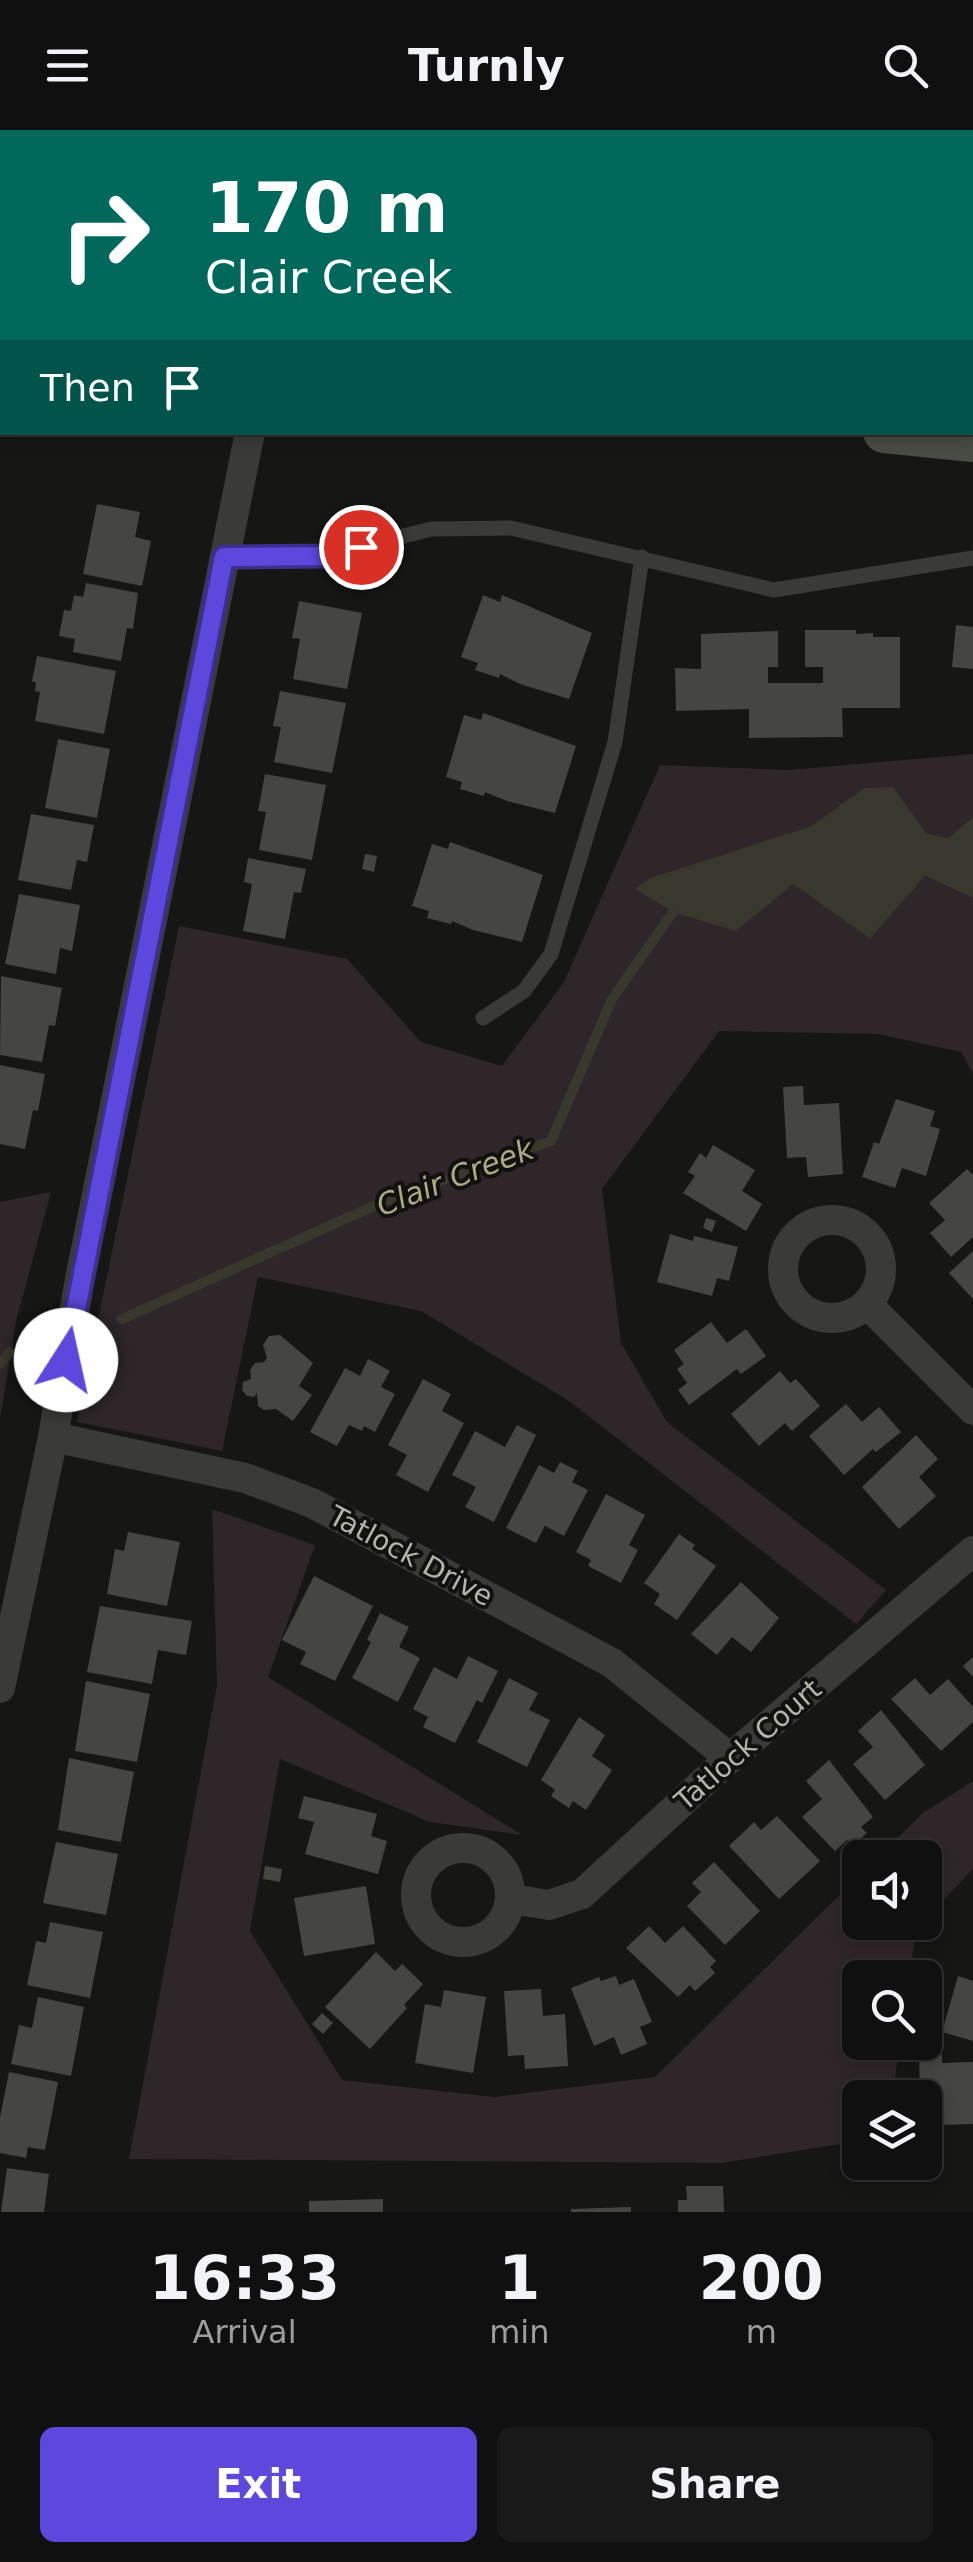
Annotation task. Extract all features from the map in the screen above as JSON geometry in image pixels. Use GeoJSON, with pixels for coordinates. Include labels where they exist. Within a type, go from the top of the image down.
{"type":"FeatureCollection","features":[{"type":"Feature","properties":{"kind":"main road"},"geometry":{"type":"LineString","coordinates":[[914,435],[973,441]]}},
{"type":"Feature","properties":{"kind":"street"},"geometry":{"type":"LineString","coordinates":[[0,1688],[249,435]]}},
{"type":"Feature","properties":{"kind":"street"},"geometry":{"type":"LineString","coordinates":[[867,1304],[973,1410]]}},
{"type":"Feature","properties":{"kind":"street","name":"Tatlock Drive"},"geometry":{"type":"LineString","coordinates":[[53,1437],[246,1478],[312,1503],[612,1663],[730,1758]]}},
{"type":"Feature","properties":{"kind":"street","name":"Tatlock Court"},"geometry":{"type":"LineString","coordinates":[[511,1899],[550,1906],[582,1894],[730,1758],[973,1551]]}},
{"type":"Feature","properties":{"kind":"lane"},"geometry":{"type":"LineString","coordinates":[[224,557],[326,556],[431,529],[512,528],[774,590],[973,558]]}},
{"type":"Feature","properties":{"kind":"lane"},"geometry":{"type":"LineString","coordinates":[[484,1018],[524,991],[552,954],[615,742],[642,557]]}},
{"type":"Feature","properties":{"kind":"shaded area"},"geometry":{"type":"Polygon","coordinates":[[[973,754],[973,817],[948,838],[925,833],[893,788],[864,788],[811,826],[650,878],[793,884],[870,939],[925,876],[973,898],[973,1074],[961,1052],[878,1034],[719,1031],[602,1189],[621,1343],[667,1422],[886,1590],[856,1624],[569,1401],[421,1311],[258,1277],[222,1451],[77,1422],[179,926],[347,959],[421,1042],[502,1066],[564,982],[660,765],[788,770],[973,754]]]}},
{"type":"Feature","properties":{"kind":"shaded area"},"geometry":{"type":"Polygon","coordinates":[[[893,787],[926,833],[948,838],[973,817],[973,898],[925,876],[870,939],[793,884],[736,931],[673,912],[635,889],[650,878],[811,826],[864,788],[893,787]]]}},
{"type":"Feature","properties":{"kind":"shaded area"},"geometry":{"type":"Polygon","coordinates":[[[51,1192],[16,1321],[0,1419],[0,1202],[51,1192]]]}},
{"type":"Feature","properties":{"kind":"shaded area"},"geometry":{"type":"Polygon","coordinates":[[[212,1509],[315,1545],[268,1677],[522,1835],[430,1822],[280,1759],[250,1931],[342,2080],[494,2097],[655,2077],[842,1893],[842,1940],[915,1940],[912,1960],[842,1960],[842,2060],[897,2060],[895,2080],[842,2080],[842,2144],[721,2163],[129,2159],[217,1685],[212,1509]]]}},
{"type":"Feature","properties":{"kind":"shaded area"},"geometry":{"type":"Polygon","coordinates":[[[973,1781],[973,1869],[942,1901],[942,1840],[895,1840],[923,1813],[973,1781]]]}},
{"type":"Feature","properties":{"kind":"building"},"geometry":{"type":"Polygon","coordinates":[[[97,504],[140,512],[135,537],[151,541],[142,586],[83,574],[97,504]]]}},
{"type":"Feature","properties":{"kind":"building"},"geometry":{"type":"Polygon","coordinates":[[[86,583],[138,593],[133,629],[127,628],[121,661],[73,652],[75,639],[59,636],[64,610],[71,611],[74,595],[83,597],[86,583]]]}},
{"type":"Feature","properties":{"kind":"building"},"geometry":{"type":"Polygon","coordinates":[[[483,595],[500,602],[502,595],[592,633],[569,699],[500,674],[499,678],[475,670],[478,663],[461,657],[483,595]]]}},
{"type":"Feature","properties":{"kind":"building"},"geometry":{"type":"Polygon","coordinates":[[[299,601],[362,613],[347,689],[293,679],[300,639],[292,638],[299,601]]]}},
{"type":"Feature","properties":{"kind":"building"},"geometry":{"type":"Polygon","coordinates":[[[956,625],[973,627],[973,669],[952,667],[956,625]]]}},
{"type":"Feature","properties":{"kind":"building"},"geometry":{"type":"Polygon","coordinates":[[[805,630],[856,630],[856,634],[873,633],[873,637],[900,637],[900,708],[842,708],[843,737],[749,738],[749,709],[676,711],[675,668],[701,669],[701,634],[778,631],[778,667],[768,667],[768,683],[823,683],[823,667],[805,667],[805,630]]]}},
{"type":"Feature","properties":{"kind":"building"},"geometry":{"type":"Polygon","coordinates":[[[37,656],[116,671],[104,734],[35,721],[40,692],[35,691],[36,683],[32,681],[37,656]]]}},
{"type":"Feature","properties":{"kind":"building"},"geometry":{"type":"Polygon","coordinates":[[[280,691],[346,703],[332,773],[274,762],[281,727],[273,726],[280,691]]]}},
{"type":"Feature","properties":{"kind":"building"},"geometry":{"type":"Polygon","coordinates":[[[483,713],[576,746],[555,813],[485,792],[484,796],[460,789],[462,782],[446,777],[464,715],[481,720],[483,713]]]}},
{"type":"Feature","properties":{"kind":"building"},"geometry":{"type":"Polygon","coordinates":[[[58,739],[110,749],[97,818],[45,808],[58,739]]]}},
{"type":"Feature","properties":{"kind":"building"},"geometry":{"type":"Polygon","coordinates":[[[265,774],[326,785],[312,860],[259,850],[266,812],[258,811],[265,774]]]}},
{"type":"Feature","properties":{"kind":"building"},"geometry":{"type":"Polygon","coordinates":[[[31,814],[94,825],[87,862],[77,860],[71,890],[18,880],[31,814]]]}},
{"type":"Feature","properties":{"kind":"building"},"geometry":{"type":"Polygon","coordinates":[[[450,842],[543,875],[522,942],[452,921],[451,924],[427,918],[429,911],[412,906],[432,844],[448,849],[450,842]]]}},
{"type":"Feature","properties":{"kind":"building"},"geometry":{"type":"Polygon","coordinates":[[[365,854],[377,856],[374,872],[362,869],[365,854]]]}},
{"type":"Feature","properties":{"kind":"building"},"geometry":{"type":"Polygon","coordinates":[[[248,858],[306,869],[301,893],[294,892],[285,939],[243,931],[252,884],[244,882],[248,858]]]}},
{"type":"Feature","properties":{"kind":"building"},"geometry":{"type":"Polygon","coordinates":[[[19,894],[80,905],[72,951],[60,948],[56,974],[5,964],[19,894]]]}},
{"type":"Feature","properties":{"kind":"building"},"geometry":{"type":"Polygon","coordinates":[[[1,976],[62,988],[55,1026],[49,1025],[42,1062],[0,1055],[1,976]]]}},
{"type":"Feature","properties":{"kind":"building"},"geometry":{"type":"Polygon","coordinates":[[[0,1065],[45,1074],[25,1149],[0,1144],[0,1065]]]}},
{"type":"Feature","properties":{"kind":"building"},"geometry":{"type":"Polygon","coordinates":[[[803,1086],[804,1105],[839,1103],[843,1174],[808,1177],[806,1157],[787,1158],[783,1087],[803,1086]]]}},
{"type":"Feature","properties":{"kind":"building"},"geometry":{"type":"Polygon","coordinates":[[[896,1099],[935,1111],[930,1126],[940,1129],[926,1176],[902,1168],[895,1188],[862,1177],[896,1099]]]}},
{"type":"Feature","properties":{"kind":"building"},"geometry":{"type":"Polygon","coordinates":[[[713,1145],[755,1170],[742,1191],[762,1204],[746,1231],[683,1193],[695,1176],[688,1172],[700,1153],[706,1158],[713,1145]]]}},
{"type":"Feature","properties":{"kind":"building"},"geometry":{"type":"Polygon","coordinates":[[[967,1169],[973,1175],[973,1237],[951,1257],[930,1233],[945,1220],[929,1203],[967,1169]]]}},
{"type":"Feature","properties":{"kind":"building"},"geometry":{"type":"Polygon","coordinates":[[[706,1218],[716,1221],[712,1232],[703,1228],[706,1218]]]}},
{"type":"Feature","properties":{"kind":"building"},"geometry":{"type":"Polygon","coordinates":[[[670,1234],[738,1247],[729,1281],[717,1278],[712,1296],[657,1282],[670,1234]]]}},
{"type":"Feature","properties":{"kind":"building"},"geometry":{"type":"Polygon","coordinates":[[[973,1251],[973,1299],[949,1273],[973,1251]]]}},
{"type":"Feature","properties":{"kind":"building"},"geometry":{"type":"Polygon","coordinates":[[[711,1322],[727,1343],[746,1329],[766,1356],[741,1374],[737,1369],[689,1405],[678,1390],[687,1383],[677,1369],[684,1364],[674,1350],[711,1322]]]}},
{"type":"Feature","properties":{"kind":"building"},"geometry":{"type":"Polygon","coordinates":[[[280,1335],[313,1363],[299,1386],[312,1395],[293,1421],[276,1409],[264,1410],[258,1406],[257,1393],[247,1396],[242,1390],[243,1382],[251,1379],[250,1370],[255,1363],[267,1358],[263,1345],[269,1336],[280,1335]]]}},
{"type":"Feature","properties":{"kind":"building"},"geometry":{"type":"Polygon","coordinates":[[[368,1359],[390,1371],[381,1387],[395,1394],[375,1432],[349,1425],[337,1446],[310,1432],[345,1368],[360,1376],[368,1359]]]}},
{"type":"Feature","properties":{"kind":"building"},"geometry":{"type":"Polygon","coordinates":[[[780,1371],[790,1383],[796,1379],[820,1406],[792,1431],[785,1423],[759,1446],[731,1414],[780,1371]]]}},
{"type":"Feature","properties":{"kind":"building"},"geometry":{"type":"Polygon","coordinates":[[[423,1379],[451,1394],[442,1411],[464,1423],[428,1492],[396,1475],[407,1455],[388,1445],[423,1379]]]}},
{"type":"Feature","properties":{"kind":"building"},"geometry":{"type":"Polygon","coordinates":[[[846,1404],[862,1422],[879,1407],[901,1432],[876,1452],[873,1449],[844,1475],[809,1436],[846,1404]]]}},
{"type":"Feature","properties":{"kind":"building"},"geometry":{"type":"Polygon","coordinates":[[[517,1425],[536,1435],[494,1522],[465,1507],[476,1487],[452,1475],[475,1431],[505,1447],[517,1425]]]}},
{"type":"Feature","properties":{"kind":"building"},"geometry":{"type":"Polygon","coordinates":[[[916,1435],[938,1459],[919,1477],[936,1496],[899,1529],[862,1487],[916,1435]]]}},
{"type":"Feature","properties":{"kind":"building"},"geometry":{"type":"Polygon","coordinates":[[[560,1462],[578,1471],[572,1482],[588,1490],[564,1536],[545,1526],[536,1543],[506,1528],[539,1465],[554,1473],[560,1462]]]}},
{"type":"Feature","properties":{"kind":"building"},"geometry":{"type":"Polygon","coordinates":[[[606,1494],[645,1515],[629,1545],[638,1550],[621,1583],[588,1566],[591,1560],[576,1552],[606,1494]]]}},
{"type":"Feature","properties":{"kind":"building"},"geometry":{"type":"Polygon","coordinates":[[[128,1532],[180,1542],[167,1606],[107,1594],[115,1549],[124,1551],[128,1532]]]}},
{"type":"Feature","properties":{"kind":"building"},"geometry":{"type":"Polygon","coordinates":[[[679,1534],[716,1566],[677,1620],[654,1604],[660,1594],[644,1583],[679,1534]]]}},
{"type":"Feature","properties":{"kind":"building"},"geometry":{"type":"Polygon","coordinates":[[[314,1576],[373,1606],[335,1681],[300,1664],[306,1652],[282,1640],[314,1576]]]}},
{"type":"Feature","properties":{"kind":"building"},"geometry":{"type":"Polygon","coordinates":[[[741,1582],[779,1618],[751,1652],[732,1637],[717,1655],[691,1634],[741,1582]]]}},
{"type":"Feature","properties":{"kind":"building"},"geometry":{"type":"Polygon","coordinates":[[[100,1606],[192,1621],[186,1655],[158,1650],[152,1684],[87,1672],[100,1606]]]}},
{"type":"Feature","properties":{"kind":"building"},"geometry":{"type":"Polygon","coordinates":[[[380,1613],[409,1627],[399,1647],[420,1658],[398,1702],[352,1678],[371,1642],[367,1640],[380,1613]]]}},
{"type":"Feature","properties":{"kind":"building"},"geometry":{"type":"Polygon","coordinates":[[[468,1656],[498,1671],[482,1703],[477,1700],[455,1743],[423,1727],[428,1717],[413,1709],[434,1667],[457,1679],[468,1656]]]}},
{"type":"Feature","properties":{"kind":"building"},"geometry":{"type":"Polygon","coordinates":[[[973,1657],[973,1677],[963,1666],[973,1657]]]}},
{"type":"Feature","properties":{"kind":"building"},"geometry":{"type":"Polygon","coordinates":[[[509,1678],[538,1693],[529,1710],[550,1720],[527,1767],[477,1742],[509,1678]]]}},
{"type":"Feature","properties":{"kind":"building"},"geometry":{"type":"Polygon","coordinates":[[[915,1678],[930,1695],[948,1679],[973,1707],[973,1722],[941,1751],[891,1699],[915,1678]]]}},
{"type":"Feature","properties":{"kind":"building"},"geometry":{"type":"Polygon","coordinates":[[[86,1681],[150,1694],[137,1762],[75,1751],[86,1681]]]}},
{"type":"Feature","properties":{"kind":"building"},"geometry":{"type":"Polygon","coordinates":[[[881,1710],[925,1765],[885,1800],[853,1764],[873,1747],[858,1731],[881,1710]]]}},
{"type":"Feature","properties":{"kind":"building"},"geometry":{"type":"Polygon","coordinates":[[[579,1717],[605,1735],[592,1756],[612,1770],[586,1810],[573,1801],[569,1808],[551,1796],[555,1790],[541,1780],[579,1717]]]}},
{"type":"Feature","properties":{"kind":"building"},"geometry":{"type":"Polygon","coordinates":[[[69,1758],[134,1772],[121,1842],[58,1830],[69,1758]]]}},
{"type":"Feature","properties":{"kind":"building"},"geometry":{"type":"Polygon","coordinates":[[[829,1760],[873,1817],[861,1827],[867,1833],[859,1840],[842,1840],[835,1851],[802,1817],[822,1799],[806,1781],[829,1760]]]}},
{"type":"Feature","properties":{"kind":"building"},"geometry":{"type":"Polygon","coordinates":[[[304,1796],[377,1814],[371,1836],[387,1841],[378,1874],[305,1854],[314,1822],[298,1818],[304,1796]]]}},
{"type":"Feature","properties":{"kind":"building"},"geometry":{"type":"Polygon","coordinates":[[[777,1816],[820,1861],[779,1899],[729,1846],[754,1822],[761,1830],[777,1816]]]}},
{"type":"Feature","properties":{"kind":"building"},"geometry":{"type":"Polygon","coordinates":[[[56,1842],[118,1854],[106,1915],[43,1903],[56,1842]]]}},
{"type":"Feature","properties":{"kind":"building"},"geometry":{"type":"Polygon","coordinates":[[[714,1862],[760,1911],[725,1945],[687,1906],[701,1892],[692,1883],[714,1862]]]}},
{"type":"Feature","properties":{"kind":"building"},"geometry":{"type":"Polygon","coordinates":[[[265,1866],[282,1869],[280,1882],[263,1879],[265,1866]]]}},
{"type":"Feature","properties":{"kind":"building"},"geometry":{"type":"Polygon","coordinates":[[[366,1886],[375,1944],[304,1956],[294,1898],[366,1886]]]}},
{"type":"Feature","properties":{"kind":"building"},"geometry":{"type":"Polygon","coordinates":[[[50,1922],[103,1932],[90,1998],[27,1985],[36,1941],[46,1943],[50,1922]]]}},
{"type":"Feature","properties":{"kind":"building"},"geometry":{"type":"Polygon","coordinates":[[[649,1926],[665,1943],[683,1926],[716,1961],[710,1967],[715,1973],[695,1991],[690,1985],[678,1997],[626,1948],[649,1926]]]}},
{"type":"Feature","properties":{"kind":"building"},"geometry":{"type":"Polygon","coordinates":[[[376,1952],[395,1971],[402,1964],[423,1984],[370,2049],[325,2007],[376,1952]]]}},
{"type":"Feature","properties":{"kind":"building"},"geometry":{"type":"Polygon","coordinates":[[[616,1976],[619,1985],[634,1979],[652,2022],[640,2027],[647,2044],[621,2055],[614,2037],[594,2046],[571,1988],[599,1977],[601,1981],[616,1976]]]}},
{"type":"Feature","properties":{"kind":"building"},"geometry":{"type":"Polygon","coordinates":[[[958,1976],[973,1981],[973,2041],[942,2032],[958,1976]]]}},
{"type":"Feature","properties":{"kind":"building"},"geometry":{"type":"Polygon","coordinates":[[[541,1989],[543,2016],[565,2014],[568,2066],[525,2069],[524,2055],[508,2056],[504,1991],[541,1989]]]}},
{"type":"Feature","properties":{"kind":"building"},"geometry":{"type":"Polygon","coordinates":[[[444,1990],[486,1997],[473,2073],[415,2063],[425,2004],[441,2007],[444,1990]]]}},
{"type":"Feature","properties":{"kind":"building"},"geometry":{"type":"Polygon","coordinates":[[[38,1997],[84,2007],[71,2076],[11,2064],[19,2025],[32,2028],[38,1997]]]}},
{"type":"Feature","properties":{"kind":"building"},"geometry":{"type":"Polygon","coordinates":[[[322,2013],[333,2023],[323,2034],[312,2024],[322,2013]]]}},
{"type":"Feature","properties":{"kind":"building"},"geometry":{"type":"Polygon","coordinates":[[[919,2060],[973,2062],[973,2124],[942,2125],[942,2080],[920,2080],[919,2060]]]}},
{"type":"Feature","properties":{"kind":"building"},"geometry":{"type":"Polygon","coordinates":[[[9,2072],[58,2082],[45,2150],[28,2147],[26,2158],[0,2153],[0,2117],[9,2072]]]}},
{"type":"Feature","properties":{"kind":"building"},"geometry":{"type":"Polygon","coordinates":[[[7,2168],[49,2174],[44,2212],[1,2212],[7,2168]]]}},
{"type":"Feature","properties":{"kind":"building"},"geometry":{"type":"Polygon","coordinates":[[[686,2186],[723,2186],[724,2212],[678,2212],[678,2200],[687,2200],[686,2186]]]}},
{"type":"Feature","properties":{"kind":"building"},"geometry":{"type":"Polygon","coordinates":[[[383,2199],[383,2212],[309,2212],[309,2201],[383,2199]]]}},
{"type":"Feature","properties":{"kind":"building"},"geometry":{"type":"Polygon","coordinates":[[[631,2207],[631,2212],[571,2212],[571,2209],[631,2207]]]}},
{"type":"Feature","properties":{"kind":"waterway","name":"Clair Creek"},"geometry":{"type":"LineString","coordinates":[[122,1319],[385,1201],[551,1141],[612,999],[673,912]]}},
{"type":"Feature","properties":{"kind":"waterway","name":"Clair Creek"},"geometry":{"type":"LineString","coordinates":[[0,1364],[10,1352]]}},
{"type":"Feature","properties":{"kind":"route"},"geometry":{"type":"LineString","coordinates":[[66,1360],[224,557],[326,556],[361,547]]}}]}
